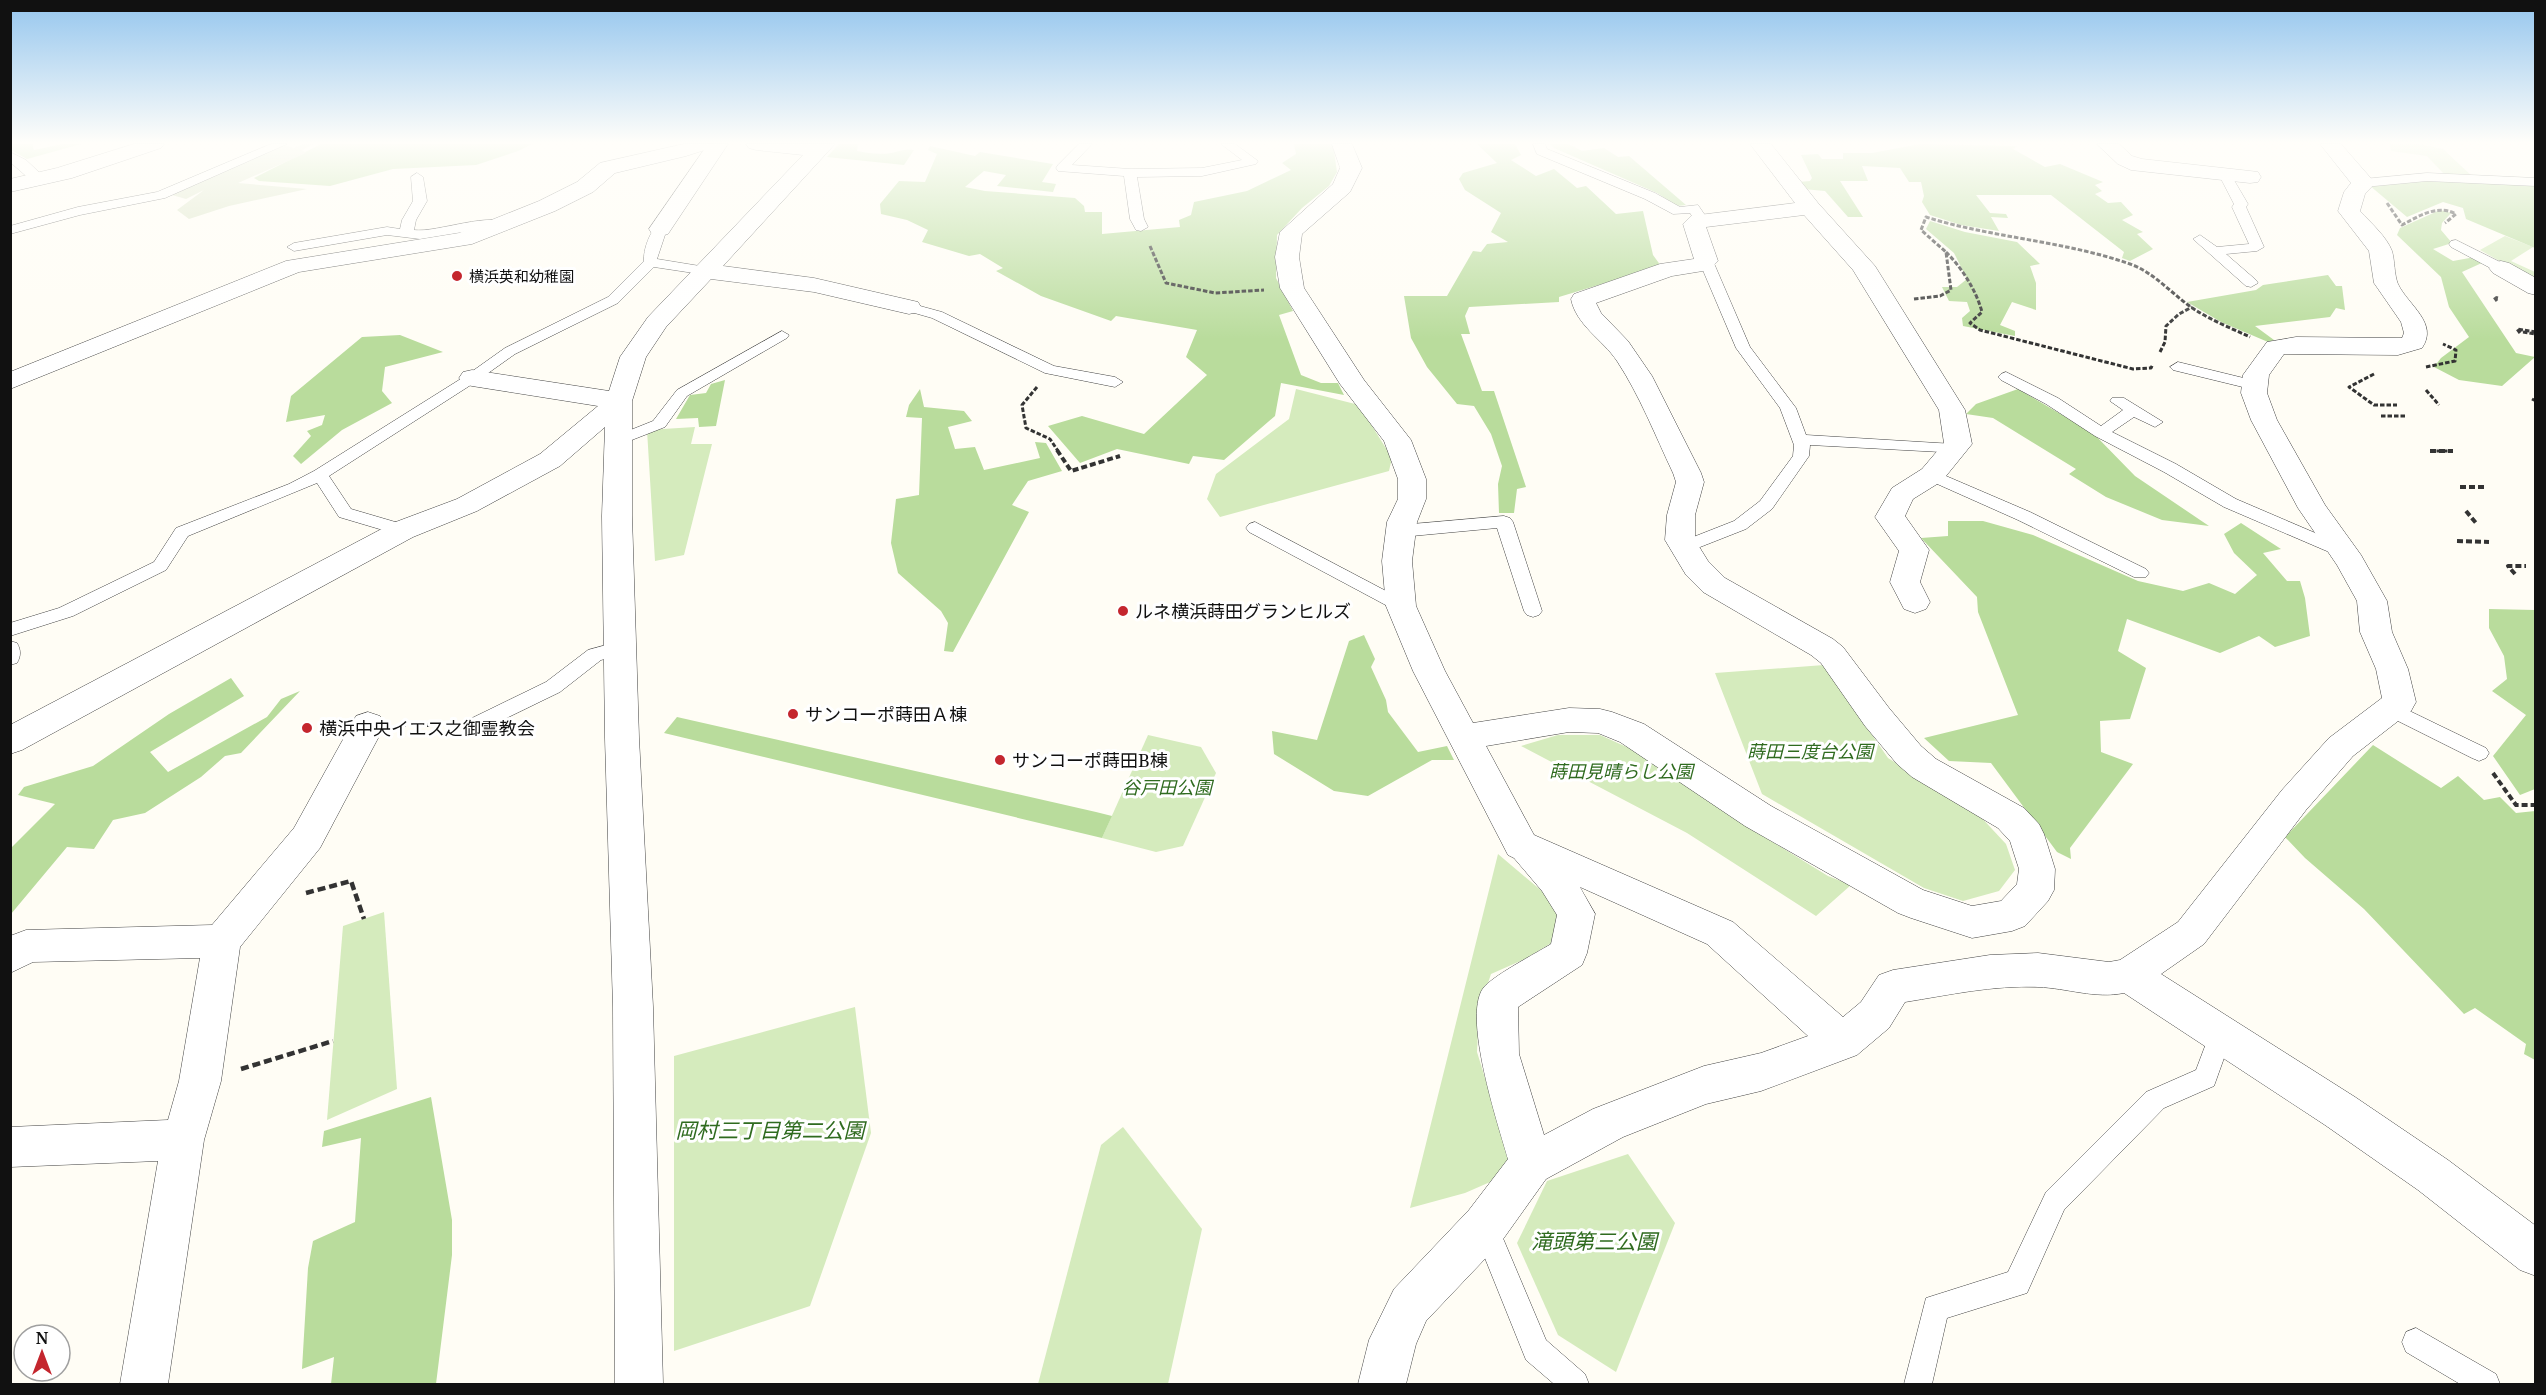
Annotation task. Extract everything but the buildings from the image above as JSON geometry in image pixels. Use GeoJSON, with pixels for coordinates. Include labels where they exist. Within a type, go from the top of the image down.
{"type":"FeatureCollection","features":[{"type":"Feature","properties":{"kind":"street"},"geometry":{"type":"LineString","coordinates":[[12,378],[294,266],[358,254],[444,244],[503,225],[537,209]]}},
{"type":"Feature","properties":{"kind":"street"},"geometry":{"type":"LineString","coordinates":[[660,229],[673,209]]}},
{"type":"Feature","properties":{"kind":"street"},"geometry":{"type":"LineString","coordinates":[[639,1384],[633,1019],[622,738],[617,516],[620,401],[633,357],[657,322],[764,209]]}},
{"type":"Feature","properties":{"kind":"street"},"geometry":{"type":"LineString","coordinates":[[1317,209],[1291,232],[1287,257],[1292,288],[1353,384],[1397,440],[1412,479],[1412,499],[1401,531],[1396,561],[1401,606],[1429,671],[1466,737],[1521,845],[1555,880],[1576,914],[1568,953],[1498,999],[1499,1054],[1531,1164]]}},
{"type":"Feature","properties":{"kind":"street"},"geometry":{"type":"LineString","coordinates":[[1466,737],[1569,720],[1600,721],[1632,733],[1758,816],[1911,902],[1972,922],[2012,915],[2035,890],[2037,869],[2026,834],[2012,818],[1924,768],[1909,755],[1876,717],[1832,655],[1822,646],[1714,585],[1697,568],[1680,540],[1680,523],[1690,482],[1688,473],[1639,374],[1618,344],[1584,307],[1583,299],[1668,269],[1701,265],[1706,261],[1694,224],[1702,221],[1801,209]]}},
{"type":"Feature","properties":{"kind":"street"},"geometry":{"type":"LineString","coordinates":[[1811,209],[1863,266],[1952,410],[1958,444],[1932,475],[1902,494],[1890,518],[1914,550],[1905,582],[1914,602]]}},
{"type":"Feature","properties":{"kind":"street"},"geometry":{"type":"LineString","coordinates":[[1382,1384],[1393,1340],[1410,1305],[1485,1226],[1531,1164],[1608,1123],[1704,1085],[1761,1072],[1843,1042],[1875,1015],[1893,987],[2009,971],[2038,970],[2109,979],[2129,975],[2191,933],[2294,800],[2341,747],[2399,702],[2392,669],[2376,632],[2372,601],[2342,551],[2312,508],[2264,420],[2254,393],[2256,375],[2276,348],[2296,345],[2398,346],[2414,343],[2416,333],[2413,322],[2386,283],[2380,250],[2350,209]]}},
{"type":"Feature","properties":{"kind":"street"},"geometry":{"type":"LineString","coordinates":[[2501,268],[2535,288]]}},
{"type":"Feature","properties":{"kind":"street"},"geometry":{"type":"LineString","coordinates":[[707,271],[814,285],[909,307]]}},
{"type":"Feature","properties":{"kind":"street"},"geometry":{"type":"LineString","coordinates":[[472,378],[620,401]]}},
{"type":"Feature","properties":{"kind":"street"},"geometry":{"type":"LineString","coordinates":[[10,741],[403,530],[467,505],[550,460],[620,401]]}},
{"type":"Feature","properties":{"kind":"street"},"geometry":{"type":"LineString","coordinates":[[144,1384],[183,1140],[200,1081],[222,941],[307,838],[368,725]]}},
{"type":"Feature","properties":{"kind":"street"},"geometry":{"type":"LineString","coordinates":[[1521,845],[1720,933],[1843,1042]]}},
{"type":"Feature","properties":{"kind":"street"},"geometry":{"type":"LineString","coordinates":[[10,957],[26,946],[222,941]]}},
{"type":"Feature","properties":{"kind":"street"},"geometry":{"type":"LineString","coordinates":[[2129,975],[2221,1033],[2424,1169],[2535,1254]]}},
{"type":"Feature","properties":{"kind":"street"},"geometry":{"type":"LineString","coordinates":[[10,1147],[183,1140]]}},
{"type":"Feature","properties":{"kind":"lane"},"geometry":{"type":"LineString","coordinates":[[10,230],[88,209]]}},
{"type":"Feature","properties":{"kind":"lane"},"geometry":{"type":"LineString","coordinates":[[405,234],[409,219],[415,209]]}},
{"type":"Feature","properties":{"kind":"lane"},"geometry":{"type":"LineString","coordinates":[[1135,209],[1141,226]]}},
{"type":"Feature","properties":{"kind":"lane"},"geometry":{"type":"LineString","coordinates":[[1694,209],[1702,221]]}},
{"type":"Feature","properties":{"kind":"lane"},"geometry":{"type":"LineString","coordinates":[[2213,251],[2257,247],[2240,209]]}},
{"type":"Feature","properties":{"kind":"lane"},"geometry":{"type":"LineString","coordinates":[[294,247],[387,231],[420,235],[487,224],[503,225]]}},
{"type":"Feature","properties":{"kind":"lane"},"geometry":{"type":"LineString","coordinates":[[651,262],[650,255],[660,229]]}},
{"type":"Feature","properties":{"kind":"lane"},"geometry":{"type":"LineString","coordinates":[[2199,239],[2251,283]]}},
{"type":"Feature","properties":{"kind":"lane"},"geometry":{"type":"LineString","coordinates":[[2456,244],[2501,268]]}},
{"type":"Feature","properties":{"kind":"lane"},"geometry":{"type":"LineString","coordinates":[[1684,547],[1740,525],[1766,505],[1801,456],[1800,439],[1788,408],[1743,348],[1706,261]]}},
{"type":"Feature","properties":{"kind":"lane"},"geometry":{"type":"LineString","coordinates":[[651,262],[707,271]]}},
{"type":"Feature","properties":{"kind":"lane"},"geometry":{"type":"LineString","coordinates":[[10,630],[66,612],[160,566],[182,531],[320,475],[472,378],[510,351],[613,300],[651,262]]}},
{"type":"Feature","properties":{"kind":"lane"},"geometry":{"type":"LineString","coordinates":[[909,307],[937,315],[1050,370],[1115,382]]}},
{"type":"Feature","properties":{"kind":"lane"},"geometry":{"type":"LineString","coordinates":[[619,440],[658,424],[682,393],[782,335]]}},
{"type":"Feature","properties":{"kind":"lane"},"geometry":{"type":"LineString","coordinates":[[2178,367],[2255,385]]}},
{"type":"Feature","properties":{"kind":"lane"},"geometry":{"type":"LineString","coordinates":[[2006,377],[2230,503],[2342,551]]}},
{"type":"Feature","properties":{"kind":"lane"},"geometry":{"type":"LineString","coordinates":[[2118,401],[2155,422]]}},
{"type":"Feature","properties":{"kind":"lane"},"geometry":{"type":"LineString","coordinates":[[2102,433],[2133,410]]}},
{"type":"Feature","properties":{"kind":"lane"},"geometry":{"type":"LineString","coordinates":[[1800,439],[1954,449]]}},
{"type":"Feature","properties":{"kind":"lane"},"geometry":{"type":"LineString","coordinates":[[320,475],[345,513],[403,530]]}},
{"type":"Feature","properties":{"kind":"lane"},"geometry":{"type":"LineString","coordinates":[[1932,475],[2024,516],[2140,573]]}},
{"type":"Feature","properties":{"kind":"lane"},"geometry":{"type":"LineString","coordinates":[[1401,531],[1504,522],[1533,611]]}},
{"type":"Feature","properties":{"kind":"lane"},"geometry":{"type":"LineString","coordinates":[[1255,528],[1401,606]]}},
{"type":"Feature","properties":{"kind":"lane"},"geometry":{"type":"LineString","coordinates":[[10,648],[10,658]]}},
{"type":"Feature","properties":{"kind":"lane"},"geometry":{"type":"LineString","coordinates":[[477,724],[553,687],[596,655],[621,648]]}},
{"type":"Feature","properties":{"kind":"lane"},"geometry":{"type":"LineString","coordinates":[[2391,709],[2479,753]]}},
{"type":"Feature","properties":{"kind":"lane"},"geometry":{"type":"LineString","coordinates":[[1918,1384],[1936,1308],[2017,1283],[2055,1201],[2155,1100],[2205,1078],[2221,1033]]}},
{"type":"Feature","properties":{"kind":"lane"},"geometry":{"type":"LineString","coordinates":[[1485,1226],[1536,1350],[1575,1384]]}},
{"type":"Feature","properties":{"kind":"lane"},"geometry":{"type":"LineString","coordinates":[[2416,1342],[2486,1384]]}},
{"type":"Feature","properties":{"kind":"path"},"geometry":{"type":"LineString","coordinates":[[2395,215],[2402,225],[2438,209]]}},
{"type":"Feature","properties":{"kind":"path"},"geometry":{"type":"LineString","coordinates":[[2448,209],[2456,214],[2452,216]]}},
{"type":"Feature","properties":{"kind":"path"},"geometry":{"type":"LineString","coordinates":[[2192,308],[2179,314],[2166,326],[2165,342],[2151,368],[2133,369],[1980,330],[1970,323],[1982,312],[1980,300],[1952,258],[1921,230],[1926,217],[1965,229],[2081,251],[2132,264],[2218,324],[2276,348]]}},
{"type":"Feature","properties":{"kind":"path"},"geometry":{"type":"LineString","coordinates":[[1141,226],[1166,283],[1215,293],[1292,288]]}},
{"type":"Feature","properties":{"kind":"path"},"geometry":{"type":"LineString","coordinates":[[1884,300],[1940,296],[1951,290],[1946,252]]}},
{"type":"Feature","properties":{"kind":"path"},"geometry":{"type":"LineString","coordinates":[[2517,329],[2535,333],[2522,333],[2517,329]]}},
{"type":"Feature","properties":{"kind":"path"},"geometry":{"type":"LineString","coordinates":[[1050,370],[1022,405],[1026,428],[1050,439],[1071,471],[1120,456]]}},
{"type":"Feature","properties":{"kind":"path"},"geometry":{"type":"LineString","coordinates":[[2349,387],[2374,405],[2397,405]]}},
{"type":"Feature","properties":{"kind":"path"},"geometry":{"type":"LineString","coordinates":[[2426,390],[2439,405]]}},
{"type":"Feature","properties":{"kind":"path"},"geometry":{"type":"LineString","coordinates":[[2381,416],[2406,416]]}},
{"type":"Feature","properties":{"kind":"path"},"geometry":{"type":"LineString","coordinates":[[2430,451],[2453,451]]}},
{"type":"Feature","properties":{"kind":"path"},"geometry":{"type":"LineString","coordinates":[[2460,487],[2484,487]]}},
{"type":"Feature","properties":{"kind":"path"},"geometry":{"type":"LineString","coordinates":[[2466,511],[2476,523]]}},
{"type":"Feature","properties":{"kind":"path"},"geometry":{"type":"LineString","coordinates":[[2457,542],[2489,543]]}},
{"type":"Feature","properties":{"kind":"path"},"geometry":{"type":"LineString","coordinates":[[2515,574],[2508,566],[2526,566]]}},
{"type":"Feature","properties":{"kind":"path"},"geometry":{"type":"LineString","coordinates":[[368,725],[477,724]]}},
{"type":"Feature","properties":{"kind":"path"},"geometry":{"type":"LineString","coordinates":[[2479,753],[2516,805],[2535,805]]}},
{"type":"Feature","properties":{"kind":"path"},"geometry":{"type":"LineString","coordinates":[[249,909],[351,881],[364,919]]}},
{"type":"Feature","properties":{"kind":"path"},"geometry":{"type":"LineString","coordinates":[[200,1081],[333,1041]]}},
{"type":"Feature","properties":{"kind":"green space"},"geometry":{"type":"Polygon","coordinates":[[[178,209],[219,209],[189,219],[178,209]]]}},
{"type":"Feature","properties":{"kind":"green space"},"geometry":{"type":"Polygon","coordinates":[[[881,209],[1085,209],[1085,212],[1102,212],[1102,234],[1180,227],[1179,220],[1191,215],[1192,209],[1301,209],[1277,235],[1276,278],[1293,311],[1279,315],[1301,375],[1321,383],[1338,383],[1344,395],[1281,383],[1275,416],[1224,460],[1193,456],[1189,464],[1117,449],[1080,463],[1048,426],[1082,416],[1144,434],[1207,375],[1186,357],[1197,330],[1116,316],[1111,321],[1041,296],[996,271],[1003,268],[980,254],[969,256],[922,242],[928,230],[907,220],[881,214],[881,209]]]}},
{"type":"Feature","properties":{"kind":"green space"},"geometry":{"type":"Polygon","coordinates":[[[1495,209],[1611,209],[1616,214],[1643,211],[1653,255],[1661,266],[1559,297],[1559,302],[1469,307],[1465,316],[1470,334],[1461,334],[1482,391],[1494,391],[1526,487],[1517,489],[1514,513],[1499,513],[1498,484],[1502,466],[1491,434],[1474,406],[1457,404],[1427,367],[1411,338],[1404,296],[1447,296],[1473,251],[1481,252],[1487,244],[1508,242],[1491,232],[1501,213],[1495,209]]]}},
{"type":"Feature","properties":{"kind":"green space"},"geometry":{"type":"Polygon","coordinates":[[[1841,209],[1858,209],[1863,217],[1848,217],[1841,209]]]}},
{"type":"Feature","properties":{"kind":"green space"},"geometry":{"type":"Polygon","coordinates":[[[1926,209],[1987,209],[1990,213],[2006,214],[2008,218],[1991,217],[1999,231],[1961,225],[1930,215],[1926,209]]]}},
{"type":"Feature","properties":{"kind":"green space"},"geometry":{"type":"Polygon","coordinates":[[[2069,209],[2128,209],[2133,215],[2122,220],[2143,232],[2137,234],[2153,249],[2130,261],[2122,258],[2124,252],[2069,209]]]}},
{"type":"Feature","properties":{"kind":"green space"},"geometry":{"type":"Polygon","coordinates":[[[2398,209],[2426,209],[2407,217],[2398,209]]]}},
{"type":"Feature","properties":{"kind":"green space"},"geometry":{"type":"Polygon","coordinates":[[[2463,209],[2535,209],[2535,248],[2466,219],[2463,209]]]}},
{"type":"Feature","properties":{"kind":"green space"},"geometry":{"type":"Polygon","coordinates":[[[2440,210],[2451,213],[2442,223],[2441,230],[2452,243],[2433,249],[2453,261],[2475,257],[2484,262],[2462,272],[2516,353],[2535,357],[2502,386],[2459,380],[2434,367],[2441,358],[2469,337],[2449,307],[2441,277],[2397,235],[2400,228],[2440,210]]]}},
{"type":"Feature","properties":{"kind":"green space"},"geometry":{"type":"Polygon","coordinates":[[[1930,221],[1965,232],[2017,242],[2040,264],[2030,266],[2036,283],[2036,310],[2012,302],[2000,325],[2015,331],[2015,336],[1963,326],[1962,318],[1970,311],[1967,302],[1949,301],[1942,287],[1957,287],[1967,279],[1954,253],[1926,229],[1930,221]]]}},
{"type":"Feature","properties":{"kind":"green space"},"geometry":{"type":"Polygon","coordinates":[[[2505,236],[2533,247],[2511,261],[2535,272],[2535,281],[2480,250],[2505,236]]]}},
{"type":"Feature","properties":{"kind":"green space"},"geometry":{"type":"Polygon","coordinates":[[[2328,275],[2336,286],[2342,286],[2345,310],[2336,308],[2330,317],[2255,326],[2274,340],[2268,342],[2221,322],[2187,302],[2256,290],[2263,285],[2328,275]]]}},
{"type":"Feature","properties":{"kind":"green space"},"geometry":{"type":"Polygon","coordinates":[[[400,335],[443,352],[385,367],[382,391],[392,403],[342,430],[301,464],[293,456],[311,436],[307,431],[322,425],[325,415],[286,422],[291,396],[362,337],[400,335]]]}},
{"type":"Feature","properties":{"kind":"green space"},"geometry":{"type":"Polygon","coordinates":[[[725,380],[716,426],[699,427],[698,418],[676,419],[690,395],[706,393],[711,384],[725,380]]]}},
{"type":"Feature","properties":{"kind":"green space"},"geometry":{"type":"Polygon","coordinates":[[[920,389],[924,407],[964,411],[972,421],[948,427],[955,449],[975,447],[984,470],[1040,458],[1035,442],[1046,443],[1062,471],[1028,481],[1012,505],[1029,512],[953,652],[944,651],[948,623],[941,611],[898,573],[891,543],[896,499],[919,495],[922,418],[906,417],[909,405],[920,389]]]}},
{"type":"Feature","properties":{"kind":"green space"},"geometry":{"type":"Polygon","coordinates":[[[1296,389],[1359,405],[1392,458],[1389,471],[1220,517],[1207,499],[1216,474],[1289,419],[1296,389]]]}},
{"type":"Feature","properties":{"kind":"green space"},"geometry":{"type":"Polygon","coordinates":[[[2018,389],[2093,433],[2135,476],[2209,526],[2162,520],[2106,497],[2069,474],[2076,469],[1993,418],[1966,414],[1976,404],[2018,389]]]}},
{"type":"Feature","properties":{"kind":"green space"},"geometry":{"type":"Polygon","coordinates":[[[695,427],[691,444],[712,444],[684,555],[655,561],[647,430],[695,427]]]}},
{"type":"Feature","properties":{"kind":"green space"},"geometry":{"type":"Polygon","coordinates":[[[1948,521],[1983,521],[2033,535],[2138,581],[2183,591],[2209,583],[2235,594],[2257,575],[2234,553],[2224,534],[2241,523],[2281,549],[2263,553],[2287,581],[2300,581],[2305,598],[2310,636],[2275,647],[2259,636],[2220,653],[2127,619],[2118,651],[2146,668],[2130,719],[2100,721],[2101,752],[2133,764],[2070,848],[2071,859],[2057,852],[1991,763],[1949,761],[1924,738],[2018,715],[1978,612],[1977,597],[1921,538],[1948,536],[1948,521]]]}},
{"type":"Feature","properties":{"kind":"green space"},"geometry":{"type":"Polygon","coordinates":[[[2489,609],[2535,610],[2535,789],[2520,795],[2493,756],[2526,715],[2492,691],[2507,679],[2504,656],[2489,628],[2489,609]]]}},
{"type":"Feature","properties":{"kind":"green space"},"geometry":{"type":"Polygon","coordinates":[[[1364,635],[1375,659],[1371,667],[1386,700],[1388,712],[1418,752],[1447,746],[1454,760],[1432,760],[1368,796],[1334,791],[1274,754],[1272,731],[1317,740],[1349,641],[1364,635]]]}},
{"type":"Feature","properties":{"kind":"green space","name":"蒔田三度台公園"},"geometry":{"type":"Polygon","coordinates":[[[1824,665],[1888,758],[1979,815],[2006,844],[2015,870],[1999,891],[1963,901],[1924,888],[1762,794],[1715,673],[1824,665]]]}},
{"type":"Feature","properties":{"kind":"green space"},"geometry":{"type":"Polygon","coordinates":[[[231,678],[244,696],[150,752],[168,772],[267,717],[281,699],[300,691],[241,753],[225,756],[201,777],[145,813],[113,820],[94,849],[67,847],[11,914],[11,848],[55,804],[18,795],[24,787],[93,766],[169,714],[231,678]]]}},
{"type":"Feature","properties":{"kind":"green space"},"geometry":{"type":"Polygon","coordinates":[[[677,717],[1112,816],[1102,838],[664,733],[677,717]]]}},
{"type":"Feature","properties":{"kind":"green space","name":"谷戸田公園"},"geometry":{"type":"Polygon","coordinates":[[[1148,735],[1201,747],[1216,773],[1183,846],[1156,852],[1102,838],[1148,735]]]}},
{"type":"Feature","properties":{"kind":"green space","name":"蒔田見晴らし公園"},"geometry":{"type":"Polygon","coordinates":[[[1558,735],[1600,735],[1640,753],[1737,820],[1828,876],[1851,885],[1816,916],[1687,833],[1521,746],[1558,735]]]}},
{"type":"Feature","properties":{"kind":"green space"},"geometry":{"type":"Polygon","coordinates":[[[2373,745],[2441,788],[2458,776],[2484,800],[2500,797],[2516,813],[2535,811],[2535,1060],[2524,1054],[2526,1044],[2475,1008],[2464,1014],[2364,909],[2305,858],[2285,837],[2373,745]]]}},
{"type":"Feature","properties":{"kind":"green space"},"geometry":{"type":"Polygon","coordinates":[[[1498,854],[1543,892],[1560,916],[1556,940],[1527,958],[1491,974],[1479,1010],[1477,1052],[1510,1159],[1497,1179],[1465,1193],[1410,1208],[1498,854]]]}},
{"type":"Feature","properties":{"kind":"green space"},"geometry":{"type":"Polygon","coordinates":[[[384,912],[397,1089],[327,1120],[343,926],[384,912]]]}},
{"type":"Feature","properties":{"kind":"green space","name":"岡村三丁目第二公園"},"geometry":{"type":"Polygon","coordinates":[[[855,1007],[871,1133],[810,1306],[674,1351],[674,1056],[855,1007]]]}},
{"type":"Feature","properties":{"kind":"green space"},"geometry":{"type":"Polygon","coordinates":[[[431,1097],[452,1220],[452,1255],[436,1384],[331,1384],[334,1357],[302,1369],[308,1268],[313,1241],[355,1222],[361,1138],[322,1147],[324,1131],[431,1097]]]}},
{"type":"Feature","properties":{"kind":"green space"},"geometry":{"type":"Polygon","coordinates":[[[1123,1127],[1202,1229],[1168,1384],[1038,1384],[1101,1145],[1123,1127]]]}},
{"type":"Feature","properties":{"kind":"green space","name":"滝頭第三公園"},"geometry":{"type":"Polygon","coordinates":[[[1628,1154],[1675,1223],[1616,1372],[1558,1335],[1517,1243],[1547,1181],[1628,1154]]]}},
{"type":"Feature","properties":{"kind":"place","name":"横浜英和幼稚園"},"geometry":{"type":"Point","coordinates":[457,276]}},
{"type":"Feature","properties":{"kind":"place","name":"ルネ横浜蒔田グランヒルズ"},"geometry":{"type":"Point","coordinates":[1123,611]}},
{"type":"Feature","properties":{"kind":"place","name":"サンコーポ蒔田Ａ棟"},"geometry":{"type":"Point","coordinates":[793,714]}},
{"type":"Feature","properties":{"kind":"place","name":"横浜中央イエス之御霊教会"},"geometry":{"type":"Point","coordinates":[307,728]}},
{"type":"Feature","properties":{"kind":"place","name":"サンコーポ蒔田B棟"},"geometry":{"type":"Point","coordinates":[1000,760]}}]}
